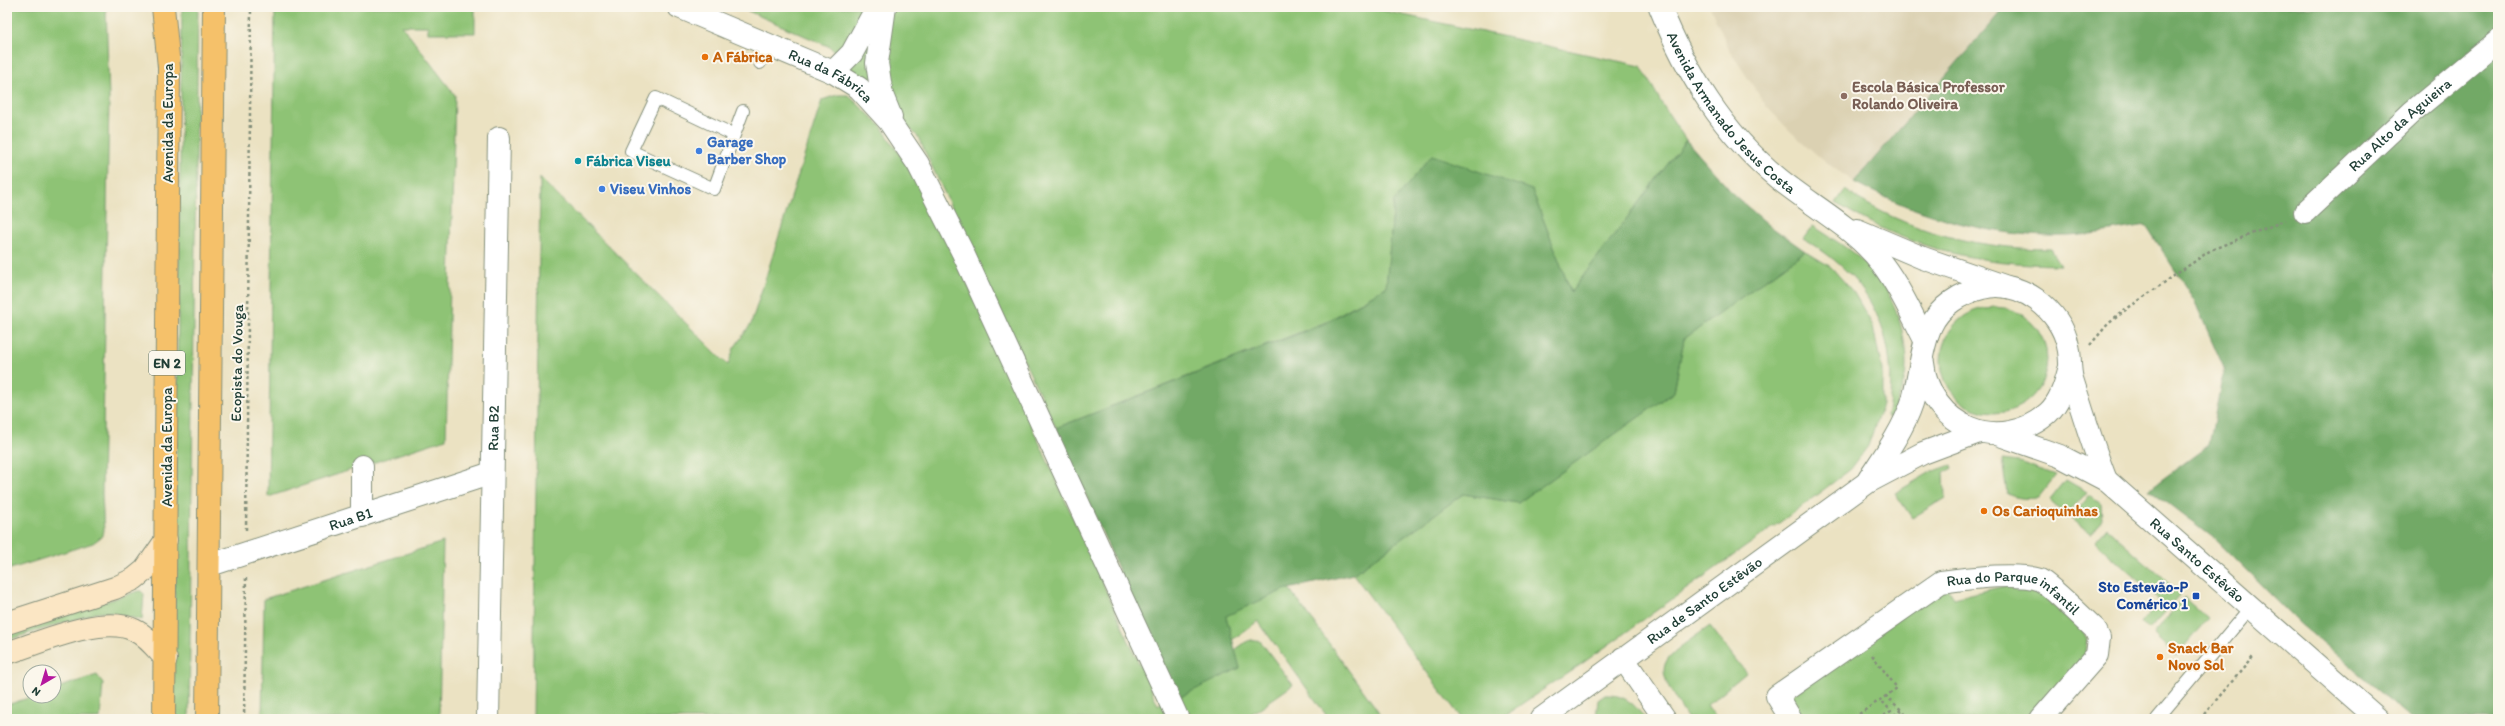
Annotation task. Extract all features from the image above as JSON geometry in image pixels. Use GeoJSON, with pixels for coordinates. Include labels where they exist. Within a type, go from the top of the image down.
{"type":"FeatureCollection","features":[{"type":"Feature","properties":{"kind":"main road","name":"Avenida da Europa"},"geometry":{"type":"LineString","coordinates":[[163,7],[168,67],[166,659],[164,719]]}},
{"type":"Feature","properties":{"kind":"main road"},"geometry":{"type":"LineString","coordinates":[[207,719],[210,565],[214,7]]}},
{"type":"Feature","properties":{"kind":"main road"},"geometry":{"type":"LineString","coordinates":[[7,623],[115,588],[134,579],[145,570],[166,540]]}},
{"type":"Feature","properties":{"kind":"main road"},"geometry":{"type":"LineString","coordinates":[[7,653],[99,624],[119,625],[134,630],[152,643],[166,659]]}},
{"type":"Feature","properties":{"kind":"street","name":"Rua da Fábrica"},"geometry":{"type":"LineString","coordinates":[[679,7],[764,54],[833,72],[859,88],[898,134],[918,164],[936,200],[1178,719]]}},
{"type":"Feature","properties":{"kind":"street"},"geometry":{"type":"LineString","coordinates":[[833,72],[852,53],[877,7]]}},
{"type":"Feature","properties":{"kind":"street"},"geometry":{"type":"LineString","coordinates":[[885,7],[877,63],[882,95],[898,134]]}},
{"type":"Feature","properties":{"kind":"street","name":"Avenida Armanado Jesus Costa"},"geometry":{"type":"LineString","coordinates":[[1660,7],[1691,75],[1718,116],[1740,143],[1815,207],[1852,233],[1874,255],[1894,281],[1924,349]]}},
{"type":"Feature","properties":{"kind":"street","name":"Rua Alto da Aguieira"},"geometry":{"type":"LineString","coordinates":[[2305,212],[2412,112],[2498,40]]}},
{"type":"Feature","properties":{"kind":"street","name":"Rua B2"},"geometry":{"type":"LineString","coordinates":[[488,719],[499,138]]}},
{"type":"Feature","properties":{"kind":"street","name":"Avenida Armanado Jesus Costa"},"geometry":{"type":"LineString","coordinates":[[1815,207],[1890,245],[2028,294],[2047,306],[2061,324],[2068,346],[2069,364],[2088,432],[2106,480]]}},
{"type":"Feature","properties":{"kind":"street"},"geometry":{"type":"LineString","coordinates":[[1868,482],[1901,428],[1912,402],[1931,324],[1945,306],[1963,294],[1984,287],[2007,287]]}},
{"type":"Feature","properties":{"kind":"street","name":"Rua Santo Estêvão"},"geometry":{"type":"LineString","coordinates":[[1924,349],[1924,375],[1930,392],[1941,410],[1960,424],[2060,456],[2106,480],[2378,719]]}},
{"type":"Feature","properties":{"kind":"street"},"geometry":{"type":"LineString","coordinates":[[1868,482],[1922,453],[1988,433],[2013,432],[2029,426],[2048,412],[2062,393],[2069,364]]}},
{"type":"Feature","properties":{"kind":"street"},"geometry":{"type":"LineString","coordinates":[[362,466],[362,516]]}},
{"type":"Feature","properties":{"kind":"street","name":"Rua B1"},"geometry":{"type":"LineString","coordinates":[[210,565],[492,473]]}},
{"type":"Feature","properties":{"kind":"street","name":"Rua de Santo Estêvão"},"geometry":{"type":"LineString","coordinates":[[1541,719],[1623,658],[1868,482]]}},
{"type":"Feature","properties":{"kind":"street","name":"Rua do Parque infantil"},"geometry":{"type":"LineString","coordinates":[[1791,719],[1777,696],[1941,582],[1965,578],[2016,577],[2040,580],[2096,629],[2099,638],[2097,655],[2042,719]]}},
{"type":"Feature","properties":{"kind":"street"},"geometry":{"type":"LineString","coordinates":[[1623,658],[1665,719]]}},
{"type":"Feature","properties":{"kind":"lane"},"geometry":{"type":"LineString","coordinates":[[734,135],[656,98],[631,151],[714,189],[743,111]]}},
{"type":"Feature","properties":{"kind":"lane"},"geometry":{"type":"LineString","coordinates":[[2157,719],[2250,608]]}},
{"type":"Feature","properties":{"kind":"path","name":"Ecopista do Vouga"},"geometry":{"type":"LineString","coordinates":[[244,719],[251,7]]}},
{"type":"Feature","properties":{"kind":"path"},"geometry":{"type":"LineString","coordinates":[[2069,364],[2108,324],[2128,308],[2211,250],[2305,212]]}},
{"type":"Feature","properties":{"kind":"path"},"geometry":{"type":"LineString","coordinates":[[1859,639],[1897,688],[1860,714]]}},
{"type":"Feature","properties":{"kind":"path"},"geometry":{"type":"LineString","coordinates":[[2200,719],[2253,657]]}},
{"type":"Feature","properties":{"kind":"path"},"geometry":{"type":"LineString","coordinates":[[1886,696],[1911,719]]}},
{"type":"Feature","properties":{"kind":"path"},"geometry":{"type":"LineString","coordinates":[[1879,719],[1891,711],[1880,700]]}},
{"type":"Feature","properties":{"kind":"path"},"geometry":{"type":"LineString","coordinates":[[1889,719],[1901,710]]}},
{"type":"Feature","properties":{"kind":"shaded area","name":"Escola Básica Professor Rolando Oliveira"},"geometry":{"type":"Polygon","coordinates":[[[1710,7],[2005,7],[1854,182],[1824,161],[1790,131],[1767,107],[1730,51],[1710,7]]]}},
{"type":"Feature","properties":{"kind":"green space"},"geometry":{"type":"Polygon","coordinates":[[[7,7],[106,7],[109,98],[102,494],[104,531],[101,537],[93,543],[7,570],[7,7]]]}},
{"type":"Feature","properties":{"kind":"green space"},"geometry":{"type":"Polygon","coordinates":[[[182,7],[198,7],[189,719],[173,719],[182,7]]]}},
{"type":"Feature","properties":{"kind":"green space"},"geometry":{"type":"Polygon","coordinates":[[[275,7],[475,7],[475,33],[428,33],[428,26],[402,26],[455,95],[446,439],[268,497],[275,7]]]}},
{"type":"Feature","properties":{"kind":"green space"},"geometry":{"type":"Polygon","coordinates":[[[739,7],[1366,7],[1641,66],[1662,104],[1686,140],[1571,292],[1532,190],[1394,201],[1386,287],[1326,322],[1056,428],[918,137],[830,47],[739,7]]]}},
{"type":"Feature","properties":{"kind":"green space"},"geometry":{"type":"Polygon","coordinates":[[[2005,7],[2498,7],[2498,719],[2412,719],[2299,623],[2215,539],[2149,489],[2209,445],[2224,368],[2194,300],[2146,225],[2067,236],[2040,236],[1984,229],[1930,215],[1854,182],[2005,7]]]}},
{"type":"Feature","properties":{"kind":"green space"},"geometry":{"type":"Polygon","coordinates":[[[837,95],[848,95],[881,126],[930,201],[1141,668],[1208,619],[1269,561],[1384,719],[1329,719],[1258,621],[1198,665],[1201,647],[1149,685],[1158,705],[1246,642],[1257,640],[1261,642],[1293,685],[1244,719],[533,719],[540,178],[728,365],[734,348],[751,324],[822,100],[837,95]]]}},
{"type":"Feature","properties":{"kind":"green space"},"geometry":{"type":"Polygon","coordinates":[[[1686,140],[1735,196],[1770,226],[1805,251],[1684,339],[1674,392],[1518,503],[1463,494],[1353,574],[1284,590],[1226,616],[1240,668],[1176,699],[1056,428],[1326,323],[1386,287],[1394,201],[1432,155],[1532,190],[1571,292],[1686,140]]]}},
{"type":"Feature","properties":{"kind":"green space"},"geometry":{"type":"Polygon","coordinates":[[[1845,190],[1868,205],[1893,217],[1944,235],[1997,246],[2051,249],[2061,265],[2029,264],[1971,257],[1917,243],[1863,219],[1836,203],[1845,190]]]}},
{"type":"Feature","properties":{"kind":"green space"},"geometry":{"type":"Polygon","coordinates":[[[1813,226],[1845,247],[1873,271],[1882,283],[1895,309],[1903,337],[1906,373],[1903,386],[1891,418],[1887,417],[1890,389],[1890,362],[1885,337],[1876,313],[1863,292],[1847,272],[1827,254],[1803,239],[1813,226]]]}},
{"type":"Feature","properties":{"kind":"green space"},"geometry":{"type":"Polygon","coordinates":[[[1805,251],[1831,267],[1854,293],[1873,326],[1882,370],[1882,405],[1868,446],[1851,469],[1786,518],[1580,665],[1499,719],[1462,719],[1353,574],[1463,494],[1518,503],[1674,392],[1684,339],[1805,251]]]}},
{"type":"Feature","properties":{"kind":"green space"},"geometry":{"type":"Polygon","coordinates":[[[1994,307],[2014,311],[2032,322],[2043,340],[2047,360],[2043,380],[2032,398],[2014,409],[1994,413],[1974,409],[1956,398],[1945,380],[1941,360],[1945,340],[1956,322],[1974,311],[1994,307]]]}},
{"type":"Feature","properties":{"kind":"green space"},"geometry":{"type":"Polygon","coordinates":[[[2002,460],[2019,462],[2056,475],[2038,498],[2018,497],[2007,493],[2002,460]]]}},
{"type":"Feature","properties":{"kind":"green space"},"geometry":{"type":"Polygon","coordinates":[[[1951,465],[1952,469],[1944,472],[1945,498],[1912,518],[1895,493],[1929,473],[1951,465]]]}},
{"type":"Feature","properties":{"kind":"green space"},"geometry":{"type":"Polygon","coordinates":[[[2066,480],[2087,492],[2069,513],[2061,510],[2050,500],[2066,480]]]}},
{"type":"Feature","properties":{"kind":"green space"},"geometry":{"type":"Polygon","coordinates":[[[2090,495],[2101,503],[2102,521],[2091,534],[2071,518],[2090,495]]]}},
{"type":"Feature","properties":{"kind":"green space"},"geometry":{"type":"Polygon","coordinates":[[[2107,528],[2181,594],[2149,630],[2142,623],[2160,600],[2095,542],[2107,528]]]}},
{"type":"Feature","properties":{"kind":"green space"},"geometry":{"type":"Polygon","coordinates":[[[443,542],[439,719],[262,719],[264,599],[443,542]]]}},
{"type":"Feature","properties":{"kind":"green space"},"geometry":{"type":"Polygon","coordinates":[[[1945,584],[1954,598],[2008,585],[2033,588],[2083,631],[2087,639],[2084,659],[2031,719],[1799,719],[1789,697],[1945,584]]]}},
{"type":"Feature","properties":{"kind":"green space"},"geometry":{"type":"Polygon","coordinates":[[[141,591],[144,594],[142,620],[108,612],[96,613],[7,640],[7,634],[141,591]]]}},
{"type":"Feature","properties":{"kind":"green space"},"geometry":{"type":"Polygon","coordinates":[[[2184,597],[2208,618],[2176,656],[2153,634],[2184,597]]]}},
{"type":"Feature","properties":{"kind":"green space"},"geometry":{"type":"Polygon","coordinates":[[[1710,626],[1746,673],[1707,705],[1717,719],[1688,719],[1668,685],[1664,674],[1665,665],[1670,657],[1679,648],[1710,626]]]}},
{"type":"Feature","properties":{"kind":"green space"},"geometry":{"type":"Polygon","coordinates":[[[97,675],[103,683],[100,719],[7,719],[7,705],[22,700],[22,704],[62,704],[62,686],[97,675]]]}},
{"type":"Feature","properties":{"kind":"green space"},"geometry":{"type":"Polygon","coordinates":[[[1605,695],[1618,696],[1628,701],[1645,719],[1599,719],[1596,716],[1598,700],[1605,695]]]}},
{"type":"Feature","properties":{"kind":"place","name":"A Fábrica"},"geometry":{"type":"Point","coordinates":[705,57]}},
{"type":"Feature","properties":{"kind":"place","name":"Escola Básica Professor Rolando Oliveira"},"geometry":{"type":"Point","coordinates":[1844,96]}},
{"type":"Feature","properties":{"kind":"place","name":"Garage Barber Shop"},"geometry":{"type":"Point","coordinates":[699,151]}},
{"type":"Feature","properties":{"kind":"place","name":"Fábrica Viseu"},"geometry":{"type":"Point","coordinates":[578,161]}},
{"type":"Feature","properties":{"kind":"place","name":"Viseu Vinhos"},"geometry":{"type":"Point","coordinates":[602,189]}},
{"type":"Feature","properties":{"kind":"place","name":"Os Carioquinhas"},"geometry":{"type":"Point","coordinates":[1984,511]}},
{"type":"Feature","properties":{"kind":"place","name":"Sto Estevão-P Comérico 1"},"geometry":{"type":"Point","coordinates":[2196,596]}},
{"type":"Feature","properties":{"kind":"place","name":"Snack Bar Novo Sol"},"geometry":{"type":"Point","coordinates":[2160,657]}}]}
